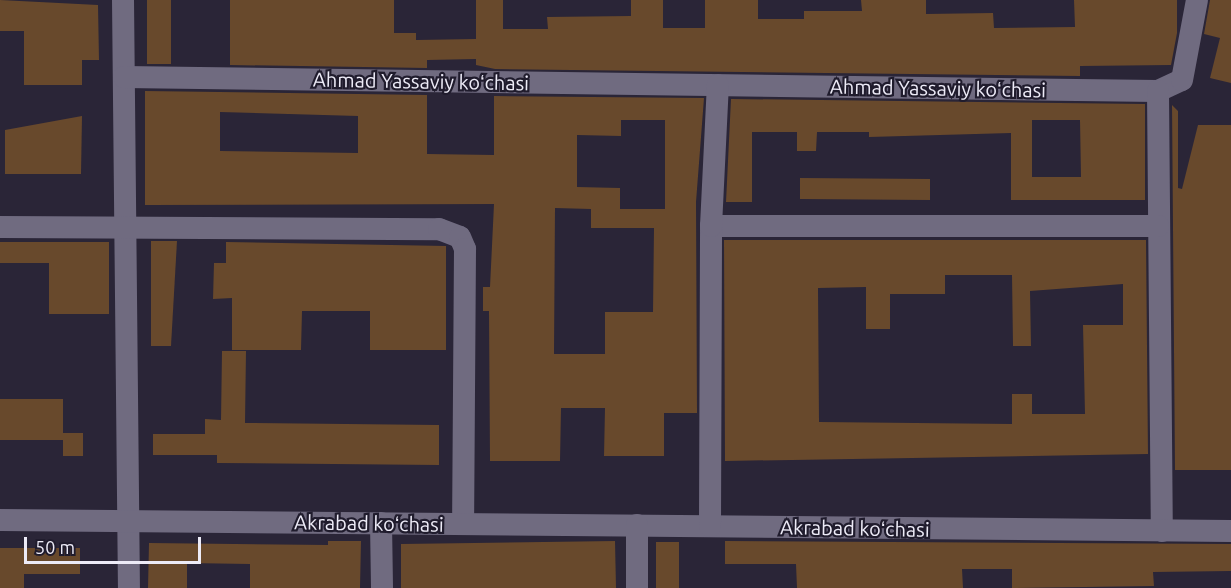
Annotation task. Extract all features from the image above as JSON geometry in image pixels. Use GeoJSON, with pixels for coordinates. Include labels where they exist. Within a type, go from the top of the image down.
{"type":"FeatureCollection","features":[{"type":"Feature","properties":{"kind":"street"},"geometry":{"type":"LineString","coordinates":[[123,0],[122,228],[131,521],[129,588]]}},
{"type":"Feature","properties":{"kind":"street"},"geometry":{"type":"LineString","coordinates":[[1162,531],[1158,91],[1182,80],[1197,0]]}},
{"type":"Feature","properties":{"kind":"street","name":"Ahmad Yassaviy koʻchasi"},"geometry":{"type":"LineString","coordinates":[[124,77],[1158,91]]}},
{"type":"Feature","properties":{"kind":"street"},"geometry":{"type":"LineString","coordinates":[[710,526],[711,226],[718,85]]}},
{"type":"Feature","properties":{"kind":"street"},"geometry":{"type":"LineString","coordinates":[[711,226],[1158,226]]}},
{"type":"Feature","properties":{"kind":"street"},"geometry":{"type":"LineString","coordinates":[[0,227],[439,229],[460,237],[465,249],[463,524]]}},
{"type":"Feature","properties":{"kind":"street","name":"Akrabad koʻchasi"},"geometry":{"type":"LineString","coordinates":[[0,520],[1231,531]]}},
{"type":"Feature","properties":{"kind":"street"},"geometry":{"type":"LineString","coordinates":[[381,523],[382,588]]}},
{"type":"Feature","properties":{"kind":"street"},"geometry":{"type":"LineString","coordinates":[[637,525],[638,588]]}},
{"type":"Feature","properties":{"kind":"building"},"geometry":{"type":"Polygon","coordinates":[[[0,0],[98,5],[99,60],[82,60],[82,85],[24,85],[24,31],[0,31],[0,0]]]}},
{"type":"Feature","properties":{"kind":"building"},"geometry":{"type":"Polygon","coordinates":[[[147,0],[171,0],[171,64],[147,64],[147,0]]]}},
{"type":"Feature","properties":{"kind":"building"},"geometry":{"type":"Polygon","coordinates":[[[230,0],[394,0],[394,33],[416,33],[416,40],[476,39],[476,0],[503,0],[503,29],[548,29],[547,17],[631,16],[631,0],[663,0],[663,28],[705,28],[705,0],[758,0],[758,19],[804,19],[804,11],[862,11],[861,0],[926,0],[926,14],[993,13],[994,28],[1075,27],[1074,0],[1177,0],[1177,33],[1171,65],[1080,66],[1080,76],[495,69],[476,65],[476,59],[427,60],[427,68],[230,65],[230,0]]]}},
{"type":"Feature","properties":{"kind":"building"},"geometry":{"type":"Polygon","coordinates":[[[1210,0],[1231,0],[1231,83],[1210,78],[1220,38],[1204,34],[1210,0]]]}},
{"type":"Feature","properties":{"kind":"building"},"geometry":{"type":"Polygon","coordinates":[[[145,91],[427,95],[427,154],[494,155],[494,96],[704,98],[696,202],[697,413],[664,413],[664,456],[604,456],[605,408],[561,408],[560,461],[490,461],[489,311],[483,311],[483,287],[490,287],[494,204],[145,205],[145,91]],[[220,112],[220,151],[358,153],[358,116],[220,112]],[[621,120],[621,136],[577,135],[577,187],[620,188],[620,209],[665,209],[665,120],[621,120]],[[555,208],[554,354],[605,354],[605,312],[653,312],[654,228],[591,228],[591,209],[555,208]]]}},
{"type":"Feature","properties":{"kind":"building"},"geometry":{"type":"Polygon","coordinates":[[[731,99],[1145,104],[1145,200],[1011,200],[1011,133],[869,137],[869,132],[817,132],[816,151],[797,151],[797,132],[752,132],[752,202],[726,202],[731,99]],[[1032,120],[1032,177],[1081,177],[1080,120],[1032,120]]]}},
{"type":"Feature","properties":{"kind":"building"},"geometry":{"type":"Polygon","coordinates":[[[1172,105],[1178,111],[1178,188],[1182,189],[1198,125],[1231,125],[1231,470],[1175,470],[1172,105]]]}},
{"type":"Feature","properties":{"kind":"building"},"geometry":{"type":"Polygon","coordinates":[[[82,116],[81,174],[5,174],[5,130],[82,116]]]}},
{"type":"Feature","properties":{"kind":"building"},"geometry":{"type":"Polygon","coordinates":[[[800,178],[930,179],[930,200],[800,199],[800,178]]]}},
{"type":"Feature","properties":{"kind":"building"},"geometry":{"type":"Polygon","coordinates":[[[724,240],[1146,240],[1148,454],[725,461],[724,240]],[[945,275],[945,294],[890,294],[890,329],[866,329],[866,287],[818,288],[819,422],[1012,424],[1012,394],[1032,394],[1032,414],[1085,414],[1083,325],[1123,325],[1123,284],[1030,291],[1031,346],[1013,346],[1012,275],[945,275]]]}},
{"type":"Feature","properties":{"kind":"building"},"geometry":{"type":"Polygon","coordinates":[[[151,241],[177,241],[171,346],[151,346],[151,241]]]}},
{"type":"Feature","properties":{"kind":"building"},"geometry":{"type":"Polygon","coordinates":[[[0,242],[109,242],[109,314],[49,314],[49,263],[0,263],[0,242]]]}},
{"type":"Feature","properties":{"kind":"building"},"geometry":{"type":"Polygon","coordinates":[[[226,242],[446,246],[446,350],[370,350],[370,311],[302,311],[301,350],[232,350],[232,298],[213,299],[214,263],[226,263],[226,242]]]}},
{"type":"Feature","properties":{"kind":"building"},"geometry":{"type":"Polygon","coordinates":[[[222,351],[246,351],[245,423],[439,425],[439,465],[217,463],[217,455],[153,455],[153,434],[205,434],[205,419],[221,420],[222,351]]]}},
{"type":"Feature","properties":{"kind":"building"},"geometry":{"type":"Polygon","coordinates":[[[0,399],[63,399],[63,433],[83,433],[83,456],[63,456],[63,440],[0,440],[0,399]]]}},
{"type":"Feature","properties":{"kind":"building"},"geometry":{"type":"Polygon","coordinates":[[[328,541],[361,541],[360,588],[250,588],[250,564],[187,563],[187,588],[148,588],[149,543],[328,545],[328,541]]]}},
{"type":"Feature","properties":{"kind":"building"},"geometry":{"type":"Polygon","coordinates":[[[615,541],[616,588],[401,588],[401,544],[615,541]]]}},
{"type":"Feature","properties":{"kind":"building"},"geometry":{"type":"Polygon","coordinates":[[[725,541],[1231,544],[1231,571],[1153,572],[1154,586],[1012,588],[1012,569],[962,569],[963,588],[797,588],[796,564],[725,564],[725,541]]]}},
{"type":"Feature","properties":{"kind":"building"},"geometry":{"type":"Polygon","coordinates":[[[656,542],[679,542],[679,588],[656,588],[656,542]]]}},
{"type":"Feature","properties":{"kind":"building"},"geometry":{"type":"Polygon","coordinates":[[[0,548],[80,548],[80,574],[24,574],[24,588],[0,588],[0,548]]]}}]}
